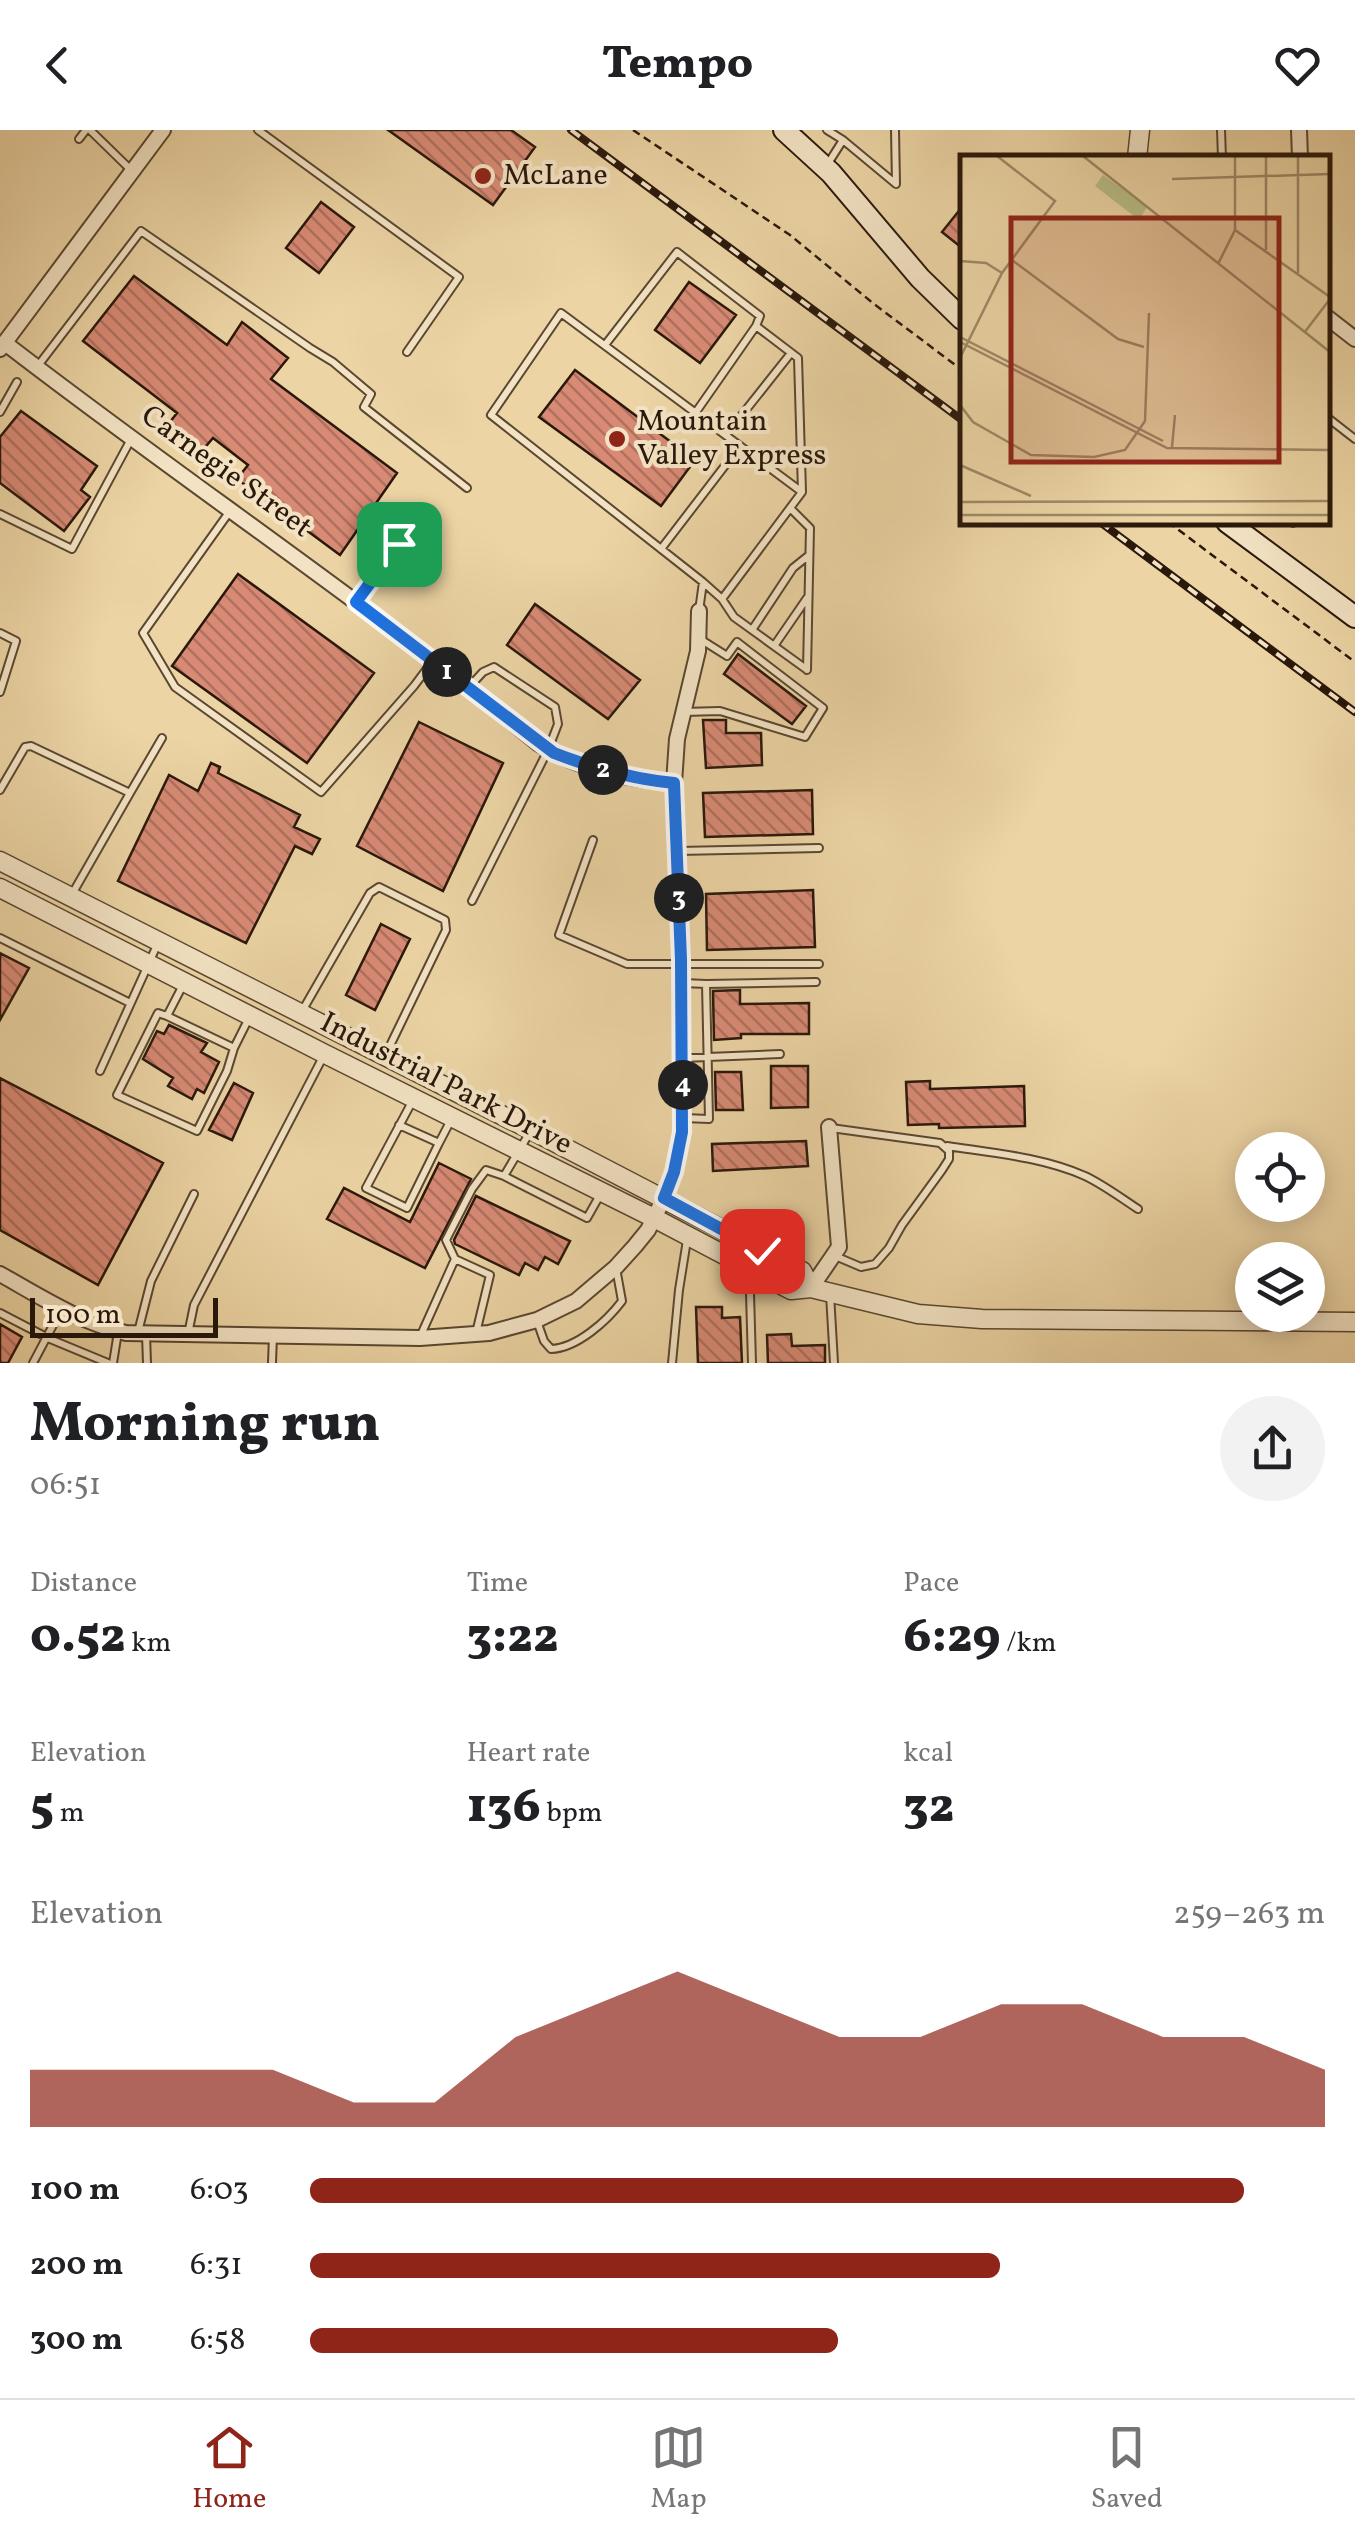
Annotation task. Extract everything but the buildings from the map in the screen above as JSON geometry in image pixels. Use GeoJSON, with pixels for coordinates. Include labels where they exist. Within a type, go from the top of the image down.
{"type":"FeatureCollection","features":[{"type":"Feature","properties":{"kind":"main road"},"geometry":{"type":"LineString","coordinates":[[784,130],[825,168],[920,278],[960,317]]}},
{"type":"Feature","properties":{"kind":"main road"},"geometry":{"type":"LineString","coordinates":[[1231,525],[1355,618]]}},
{"type":"Feature","properties":{"kind":"street"},"geometry":{"type":"LineString","coordinates":[[2,346],[163,130]]}},
{"type":"Feature","properties":{"kind":"street"},"geometry":{"type":"LineString","coordinates":[[1138,155],[1140,130]]}},
{"type":"Feature","properties":{"kind":"street"},"geometry":{"type":"LineString","coordinates":[[1330,319],[1355,338]]}},
{"type":"Feature","properties":{"kind":"street","name":"Carnegie Street"},"geometry":{"type":"LineString","coordinates":[[2,346],[356,602],[548,750],[592,767],[674,783]]}},
{"type":"Feature","properties":{"kind":"street"},"geometry":{"type":"LineString","coordinates":[[0,1274],[62,1309],[118,1331],[420,1338],[476,1334],[537,1320],[576,1300],[616,1266],[654,1218],[679,1154],[682,983],[674,783],[677,739],[699,638],[699,611]]}},
{"type":"Feature","properties":{"kind":"street","name":"Industrial Park Drive"},"geometry":{"type":"LineString","coordinates":[[0,861],[664,1198],[802,1271],[821,1291]]}},
{"type":"Feature","properties":{"kind":"street","name":"Industrial Park Drive"},"geometry":{"type":"LineString","coordinates":[[0,888],[791,1290],[821,1291],[918,1314],[982,1319],[1355,1322]]}},
{"type":"Feature","properties":{"kind":"street"},"geometry":{"type":"LineString","coordinates":[[58,918],[71,897]]}},
{"type":"Feature","properties":{"kind":"street"},"geometry":{"type":"LineString","coordinates":[[821,1291],[839,1247],[829,1127]]}},
{"type":"Feature","properties":{"kind":"lane"},"geometry":{"type":"LineString","coordinates":[[79,139],[88,130],[132,171]]}},
{"type":"Feature","properties":{"kind":"lane"},"geometry":{"type":"LineString","coordinates":[[258,130],[460,277],[407,352]]}},
{"type":"Feature","properties":{"kind":"lane"},"geometry":{"type":"LineString","coordinates":[[828,130],[896,184],[894,130]]}},
{"type":"Feature","properties":{"kind":"lane"},"geometry":{"type":"LineString","coordinates":[[1221,130],[1222,155]]}},
{"type":"Feature","properties":{"kind":"lane"},"geometry":{"type":"LineString","coordinates":[[825,168],[844,140]]}},
{"type":"Feature","properties":{"kind":"lane"},"geometry":{"type":"LineString","coordinates":[[36,368],[142,230],[333,362],[371,394],[364,407],[466,488]]}},
{"type":"Feature","properties":{"kind":"lane"},"geometry":{"type":"LineString","coordinates":[[605,345],[677,252],[760,316],[696,412]]}},
{"type":"Feature","properties":{"kind":"lane"},"geometry":{"type":"LineString","coordinates":[[790,508],[810,528],[807,670],[734,617],[703,582],[490,415],[561,313],[802,492]]}},
{"type":"Feature","properties":{"kind":"lane"},"geometry":{"type":"LineString","coordinates":[[722,599],[802,492],[798,358],[756,326]]}},
{"type":"Feature","properties":{"kind":"lane"},"geometry":{"type":"LineString","coordinates":[[726,435],[791,353]]}},
{"type":"Feature","properties":{"kind":"lane"},"geometry":{"type":"LineString","coordinates":[[0,412],[17,382]]}},
{"type":"Feature","properties":{"kind":"lane"},"geometry":{"type":"LineString","coordinates":[[1330,420],[1355,439]]}},
{"type":"Feature","properties":{"kind":"lane"},"geometry":{"type":"LineString","coordinates":[[0,514],[72,549],[132,438]]}},
{"type":"Feature","properties":{"kind":"lane"},"geometry":{"type":"LineString","coordinates":[[662,549],[740,446]]}},
{"type":"Feature","properties":{"kind":"lane"},"geometry":{"type":"LineString","coordinates":[[231,510],[144,633],[175,687],[321,792],[432,661]]}},
{"type":"Feature","properties":{"kind":"lane"},"geometry":{"type":"LineString","coordinates":[[356,602],[399,544]]}},
{"type":"Feature","properties":{"kind":"lane"},"geometry":{"type":"LineString","coordinates":[[752,630],[793,568],[809,555]]}},
{"type":"Feature","properties":{"kind":"lane"},"geometry":{"type":"LineString","coordinates":[[699,611],[703,582]]}},
{"type":"Feature","properties":{"kind":"lane"},"geometry":{"type":"LineString","coordinates":[[774,646],[808,596]]}},
{"type":"Feature","properties":{"kind":"lane"},"geometry":{"type":"LineString","coordinates":[[0,632],[16,640],[0,692]]}},
{"type":"Feature","properties":{"kind":"lane"},"geometry":{"type":"LineString","coordinates":[[682,712],[720,711],[804,737],[823,708],[738,642],[727,656],[699,638]]}},
{"type":"Feature","properties":{"kind":"lane"},"geometry":{"type":"LineString","coordinates":[[468,688],[483,672],[494,667],[555,706],[558,724],[472,901]]}},
{"type":"Feature","properties":{"kind":"lane"},"geometry":{"type":"LineString","coordinates":[[71,897],[162,738]]}},
{"type":"Feature","properties":{"kind":"lane"},"geometry":{"type":"LineString","coordinates":[[0,790],[25,747],[31,746],[130,793]]}},
{"type":"Feature","properties":{"kind":"lane"},"geometry":{"type":"LineString","coordinates":[[593,840],[559,934],[627,964],[819,964]]}},
{"type":"Feature","properties":{"kind":"lane"},"geometry":{"type":"LineString","coordinates":[[677,851],[819,848]]}},
{"type":"Feature","properties":{"kind":"lane"},"geometry":{"type":"LineString","coordinates":[[300,1014],[370,893],[378,887],[446,920],[446,930],[384,1057]]}},
{"type":"Feature","properties":{"kind":"lane"},"geometry":{"type":"LineString","coordinates":[[0,938],[130,1003]]}},
{"type":"Feature","properties":{"kind":"lane"},"geometry":{"type":"LineString","coordinates":[[100,1071],[158,942]]}},
{"type":"Feature","properties":{"kind":"lane"},"geometry":{"type":"LineString","coordinates":[[167,1016],[184,982]]}},
{"type":"Feature","properties":{"kind":"lane"},"geometry":{"type":"LineString","coordinates":[[682,983],[816,982]]}},
{"type":"Feature","properties":{"kind":"lane"},"geometry":{"type":"LineString","coordinates":[[682,1118],[708,1119],[706,984]]}},
{"type":"Feature","properties":{"kind":"lane"},"geometry":{"type":"LineString","coordinates":[[234,1048],[158,1014],[117,1096],[197,1131],[250,1016]]}},
{"type":"Feature","properties":{"kind":"lane"},"geometry":{"type":"LineString","coordinates":[[188,1334],[194,1304],[325,1054]]}},
{"type":"Feature","properties":{"kind":"lane"},"geometry":{"type":"LineString","coordinates":[[682,1058],[780,1054]]}},
{"type":"Feature","properties":{"kind":"lane"},"geometry":{"type":"LineString","coordinates":[[414,1098],[366,1188],[407,1208],[452,1118]]}},
{"type":"Feature","properties":{"kind":"lane"},"geometry":{"type":"LineString","coordinates":[[399,1126],[439,1143]]}},
{"type":"Feature","properties":{"kind":"lane"},"geometry":{"type":"LineString","coordinates":[[829,1127],[1030,1159],[1090,1178],[1138,1209]]}},
{"type":"Feature","properties":{"kind":"lane"},"geometry":{"type":"LineString","coordinates":[[504,1176],[531,1130]]}},
{"type":"Feature","properties":{"kind":"lane"},"geometry":{"type":"LineString","coordinates":[[834,1256],[861,1267],[875,1264],[949,1159],[946,1146]]}},
{"type":"Feature","properties":{"kind":"lane"},"geometry":{"type":"LineString","coordinates":[[476,1334],[490,1275],[455,1259],[446,1240],[486,1170],[587,1218],[601,1192]]}},
{"type":"Feature","properties":{"kind":"lane"},"geometry":{"type":"LineString","coordinates":[[146,1363],[142,1333],[151,1281],[194,1194]]}},
{"type":"Feature","properties":{"kind":"lane"},"geometry":{"type":"LineString","coordinates":[[672,1363],[687,1237]]}},
{"type":"Feature","properties":{"kind":"lane"},"geometry":{"type":"LineString","coordinates":[[752,1363],[750,1293],[772,1256]]}},
{"type":"Feature","properties":{"kind":"lane"},"geometry":{"type":"LineString","coordinates":[[420,1338],[455,1259]]}},
{"type":"Feature","properties":{"kind":"lane"},"geometry":{"type":"LineString","coordinates":[[537,1320],[551,1349],[561,1348],[592,1330],[622,1301],[616,1266]]}},
{"type":"Feature","properties":{"kind":"lane"},"geometry":{"type":"LineString","coordinates":[[821,1291],[834,1363]]}},
{"type":"Feature","properties":{"kind":"lane"},"geometry":{"type":"LineString","coordinates":[[34,1363],[62,1309]]}},
{"type":"Feature","properties":{"kind":"lane"},"geometry":{"type":"LineString","coordinates":[[0,1313],[110,1363],[118,1331]]}},
{"type":"Feature","properties":{"kind":"lane"},"geometry":{"type":"LineString","coordinates":[[272,1363],[273,1335]]}},
{"type":"Feature","properties":{"kind":"path"},"geometry":{"type":"LineString","coordinates":[[633,130],[790,235],[960,368]]}},
{"type":"Feature","properties":{"kind":"path"},"geometry":{"type":"LineString","coordinates":[[1172,525],[1355,662]]}},
{"type":"Feature","properties":{"kind":"railway"},"geometry":{"type":"LineString","coordinates":[[571,130],[960,419]]}},
{"type":"Feature","properties":{"kind":"railway"},"geometry":{"type":"LineString","coordinates":[[1104,525],[1355,712]]}},
{"type":"Feature","properties":{"kind":"place","name":"McLane"},"geometry":{"type":"Point","coordinates":[483,176]}},
{"type":"Feature","properties":{"kind":"place","name":"Mountain Valley Express"},"geometry":{"type":"Point","coordinates":[617,439]}},
{"type":"Feature","properties":{"kind":"route"},"geometry":{"type":"LineString","coordinates":[[399,544],[356,602],[554,753],[643,780],[674,783],[682,1132],[664,1198],[762,1251]]}}]}
